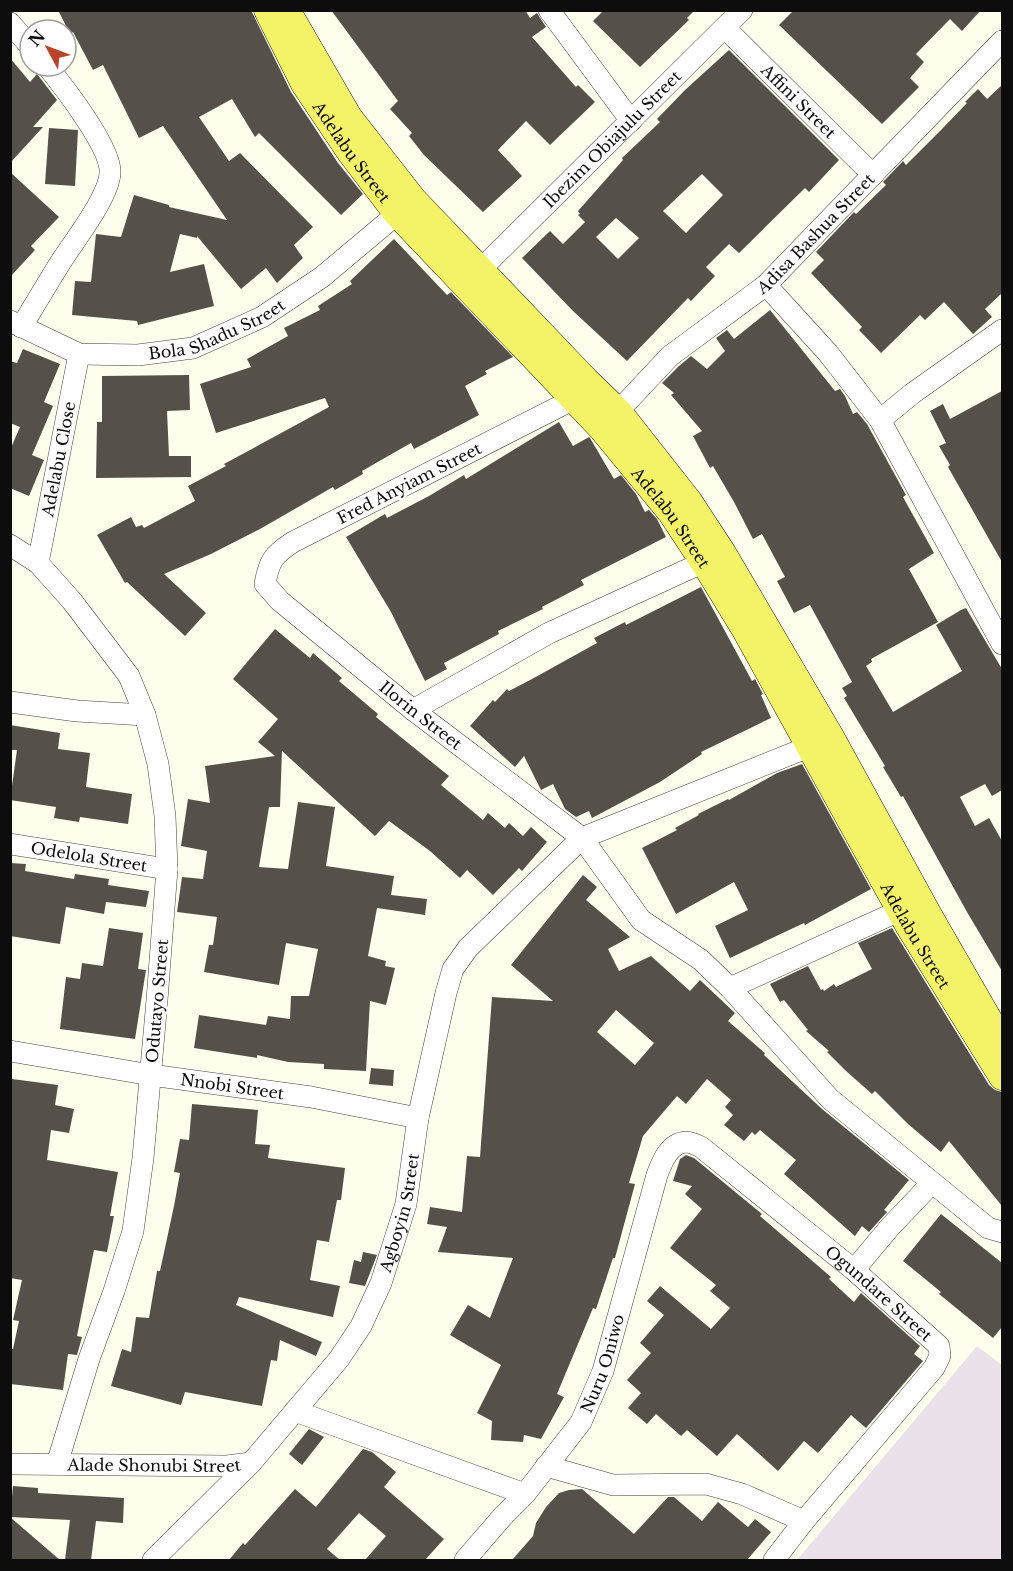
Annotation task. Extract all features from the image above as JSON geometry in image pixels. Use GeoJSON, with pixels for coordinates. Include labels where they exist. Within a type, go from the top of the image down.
{"type":"FeatureCollection","features":[{"type":"Feature","properties":{"kind":"main road","name":"Adelabu Street"},"geometry":{"type":"LineString","coordinates":[[267,10],[304,84],[349,151],[397,214],[472,277],[585,380],[671,513],[714,558],[745,630],[820,740],[1002,1077]]}},
{"type":"Feature","properties":{"kind":"main road","name":"Adelabu Street"},"geometry":{"type":"LineString","coordinates":[[287,10],[349,117],[472,277],[574,399],[610,420]]}},
{"type":"Feature","properties":{"kind":"main road","name":"Adelabu Street"},"geometry":{"type":"LineString","coordinates":[[911,906],[1002,1042]]}},
{"type":"Feature","properties":{"kind":"street"},"geometry":{"type":"LineString","coordinates":[[549,10],[631,121]]}},
{"type":"Feature","properties":{"kind":"street","name":"Ibezim Obiajulu Street"},"geometry":{"type":"LineString","coordinates":[[472,277],[742,10]]}},
{"type":"Feature","properties":{"kind":"street","name":"Affini Street"},"geometry":{"type":"LineString","coordinates":[[725,28],[873,175]]}},
{"type":"Feature","properties":{"kind":"street","name":"Adisa Bashua Street"},"geometry":{"type":"LineString","coordinates":[[610,420],[670,356],[766,285],[1002,41]]}},
{"type":"Feature","properties":{"kind":"street"},"geometry":{"type":"LineString","coordinates":[[16,324],[88,221],[106,188],[110,172],[107,158],[92,128],[57,78]]}},
{"type":"Feature","properties":{"kind":"street","name":"Bola Shadu Street"},"geometry":{"type":"LineString","coordinates":[[16,324],[79,354],[138,355],[193,348],[262,317],[322,277],[397,214]]}},
{"type":"Feature","properties":{"kind":"street"},"geometry":{"type":"LineString","coordinates":[[766,285],[828,353],[880,420],[1002,644]]}},
{"type":"Feature","properties":{"kind":"street"},"geometry":{"type":"LineString","coordinates":[[880,420],[913,393],[1002,330]]}},
{"type":"Feature","properties":{"kind":"street","name":"Adelabu Close"},"geometry":{"type":"LineString","coordinates":[[38,563],[79,354]]}},
{"type":"Feature","properties":{"kind":"street","name":"Fred Anyiam Street"},"geometry":{"type":"LineString","coordinates":[[265,584],[268,567],[277,553],[292,542],[574,399]]}},
{"type":"Feature","properties":{"kind":"street","name":"Odutayo Street"},"geometry":{"type":"LineString","coordinates":[[10,544],[38,563],[72,601],[129,676],[145,715],[158,764],[165,816],[167,869],[151,1075],[133,1231],[114,1291],[88,1359],[57,1464]]}},
{"type":"Feature","properties":{"kind":"street"},"geometry":{"type":"LineString","coordinates":[[413,710],[549,633],[714,558]]}},
{"type":"Feature","properties":{"kind":"street","name":"Ilorin Street"},"geometry":{"type":"LineString","coordinates":[[265,584],[280,601],[413,710],[582,838],[641,920],[701,960],[730,988],[830,1099],[987,1228],[1002,1232]]}},
{"type":"Feature","properties":{"kind":"street"},"geometry":{"type":"LineString","coordinates":[[10,702],[77,711],[145,715]]}},
{"type":"Feature","properties":{"kind":"street"},"geometry":{"type":"LineString","coordinates":[[582,838],[820,740]]}},
{"type":"Feature","properties":{"kind":"street","name":"Agboyin Street"},"geometry":{"type":"LineString","coordinates":[[153,1560],[251,1463],[339,1359],[361,1326],[381,1283],[406,1204],[418,1118],[453,969],[468,948],[582,838]]}},
{"type":"Feature","properties":{"kind":"street","name":"Odelola Street"},"geometry":{"type":"LineString","coordinates":[[10,844],[167,869]]}},
{"type":"Feature","properties":{"kind":"street"},"geometry":{"type":"LineString","coordinates":[[730,988],[911,906]]}},
{"type":"Feature","properties":{"kind":"street","name":"Nnobi Street"},"geometry":{"type":"LineString","coordinates":[[10,1051],[151,1075],[311,1097],[418,1118]]}},
{"type":"Feature","properties":{"kind":"street","name":"Ogundare Street"},"geometry":{"type":"LineString","coordinates":[[687,1142],[701,1147],[854,1270],[939,1346],[940,1356],[934,1368],[804,1521],[774,1560]]}},
{"type":"Feature","properties":{"kind":"street","name":"Nuru Oniwo"},"geometry":{"type":"LineString","coordinates":[[465,1560],[525,1494],[581,1422],[603,1371],[657,1175],[665,1157],[674,1146],[687,1142]]}},
{"type":"Feature","properties":{"kind":"street"},"geometry":{"type":"LineString","coordinates":[[854,1270],[890,1227],[931,1184]]}},
{"type":"Feature","properties":{"kind":"street"},"geometry":{"type":"LineString","coordinates":[[295,1411],[525,1494]]}},
{"type":"Feature","properties":{"kind":"street","name":"Alade Shonubi Street"},"geometry":{"type":"LineString","coordinates":[[10,1464],[227,1466],[251,1463]]}},
{"type":"Feature","properties":{"kind":"street"},"geometry":{"type":"LineString","coordinates":[[546,1466],[613,1485],[706,1484],[742,1494],[804,1521]]}},
{"type":"Feature","properties":{"kind":"shaded area"},"geometry":{"type":"Polygon","coordinates":[[[977,1346],[1002,1365],[1002,1560],[797,1560],[977,1346]]]}},
{"type":"Feature","properties":{"kind":"building"},"geometry":{"type":"Polygon","coordinates":[[[58,10],[251,10],[291,92],[338,163],[363,194],[341,215],[259,133],[255,137],[232,99],[199,117],[229,161],[240,153],[313,227],[294,245],[303,258],[277,283],[266,268],[241,289],[197,236],[197,238],[180,234],[170,272],[204,264],[214,306],[138,325],[137,321],[72,315],[75,281],[91,282],[96,234],[121,237],[134,195],[169,205],[169,207],[227,220],[163,126],[139,138],[103,65],[93,70],[78,42],[78,18],[62,18],[58,10]]]}},
{"type":"Feature","properties":{"kind":"building"},"geometry":{"type":"Polygon","coordinates":[[[331,10],[525,10],[530,18],[537,13],[546,27],[532,37],[576,87],[578,85],[595,102],[550,145],[526,121],[498,150],[522,176],[483,212],[424,155],[409,136],[412,133],[390,109],[398,101],[331,10]]]}},
{"type":"Feature","properties":{"kind":"building"},"geometry":{"type":"Polygon","coordinates":[[[604,10],[695,10],[687,18],[689,20],[640,67],[593,21],[604,10]]]}},
{"type":"Feature","properties":{"kind":"building"},"geometry":{"type":"Polygon","coordinates":[[[794,10],[981,10],[962,31],[950,19],[916,54],[924,62],[910,78],[919,87],[882,124],[779,25],[794,10]]]}},
{"type":"Feature","properties":{"kind":"building"},"geometry":{"type":"Polygon","coordinates":[[[729,50],[839,160],[809,192],[805,188],[739,253],[729,244],[706,267],[715,276],[691,301],[688,298],[627,361],[573,311],[522,258],[550,231],[563,244],[585,222],[578,215],[580,214],[578,211],[623,160],[622,158],[660,122],[657,119],[729,50]],[[702,174],[663,211],[686,233],[723,195],[702,174]],[[616,218],[596,237],[618,259],[639,238],[616,218]]]}},
{"type":"Feature","properties":{"kind":"building"},"geometry":{"type":"Polygon","coordinates":[[[10,58],[18,68],[18,78],[27,78],[30,82],[34,78],[40,78],[57,100],[33,127],[43,127],[10,163],[10,58]]]}},
{"type":"Feature","properties":{"kind":"building"},"geometry":{"type":"Polygon","coordinates":[[[1002,85],[1002,293],[985,309],[992,317],[973,334],[944,302],[925,320],[920,315],[881,353],[859,330],[862,327],[811,273],[824,260],[816,252],[854,212],[856,214],[886,185],[883,182],[903,161],[906,165],[941,130],[978,89],[987,99],[1002,85]]]}},
{"type":"Feature","properties":{"kind":"building"},"geometry":{"type":"Polygon","coordinates":[[[49,128],[78,130],[75,186],[45,184],[49,128]]]}},
{"type":"Feature","properties":{"kind":"building"},"geometry":{"type":"Polygon","coordinates":[[[10,172],[59,217],[31,246],[35,250],[10,277],[10,172]]]}},
{"type":"Feature","properties":{"kind":"building"},"geometry":{"type":"Polygon","coordinates":[[[394,239],[447,295],[451,292],[513,357],[485,371],[487,374],[465,386],[479,415],[414,449],[411,443],[362,471],[363,474],[335,490],[333,487],[260,529],[211,554],[164,574],[206,613],[185,636],[127,582],[125,583],[97,535],[131,517],[136,527],[142,525],[144,528],[195,501],[188,486],[329,407],[325,398],[216,433],[200,384],[251,367],[247,359],[288,336],[284,328],[320,310],[318,306],[352,284],[350,281],[394,239]]]}},
{"type":"Feature","properties":{"kind":"building"},"geometry":{"type":"Polygon","coordinates":[[[770,310],[835,391],[840,389],[853,414],[857,412],[867,424],[906,495],[903,497],[934,553],[909,569],[938,622],[871,659],[872,662],[866,666],[893,712],[962,671],[936,625],[966,608],[1002,669],[1002,790],[992,796],[985,784],[960,797],[975,826],[989,818],[1002,841],[1002,971],[903,796],[901,797],[844,698],[847,696],[842,688],[852,682],[810,605],[794,613],[777,581],[785,577],[762,534],[753,539],[734,502],[713,466],[710,468],[693,436],[702,431],[671,395],[674,393],[662,383],[691,356],[707,369],[725,351],[716,338],[727,330],[734,339],[770,310]]]}},
{"type":"Feature","properties":{"kind":"building"},"geometry":{"type":"Polygon","coordinates":[[[23,349],[60,364],[44,402],[53,406],[32,455],[44,460],[29,496],[10,488],[10,450],[20,427],[10,423],[10,361],[17,363],[23,349]]]}},
{"type":"Feature","properties":{"kind":"building"},"geometry":{"type":"Polygon","coordinates":[[[189,375],[190,410],[167,411],[169,456],[191,456],[191,477],[96,478],[97,422],[102,422],[102,376],[189,375]]]}},
{"type":"Feature","properties":{"kind":"building"},"geometry":{"type":"Polygon","coordinates":[[[1002,391],[1002,562],[948,467],[950,465],[939,446],[946,443],[930,411],[943,404],[950,419],[1002,391]]]}},
{"type":"Feature","properties":{"kind":"building"},"geometry":{"type":"Polygon","coordinates":[[[559,422],[573,446],[590,438],[614,479],[621,475],[636,494],[645,512],[649,510],[657,519],[666,537],[581,580],[584,585],[444,663],[447,669],[425,681],[391,612],[346,537],[385,514],[387,518],[429,496],[464,475],[466,479],[559,422]]]}},
{"type":"Feature","properties":{"kind":"building"},"geometry":{"type":"Polygon","coordinates":[[[701,587],[752,681],[755,679],[771,718],[701,752],[702,754],[660,782],[592,818],[589,811],[576,817],[565,809],[553,784],[541,790],[524,756],[515,767],[470,726],[493,700],[495,702],[507,689],[509,691],[597,643],[594,638],[625,622],[626,625],[701,587]]]}},
{"type":"Feature","properties":{"kind":"building"},"geometry":{"type":"Polygon","coordinates":[[[275,629],[310,658],[313,653],[342,678],[339,681],[378,714],[376,717],[449,776],[441,785],[483,820],[488,813],[505,828],[509,823],[523,836],[531,827],[547,842],[522,871],[519,868],[493,895],[467,870],[460,878],[430,851],[389,821],[375,836],[282,751],[280,807],[269,807],[259,867],[288,869],[298,802],[335,807],[326,866],[394,876],[391,895],[427,899],[425,915],[377,908],[368,956],[386,961],[385,966],[395,968],[386,1005],[370,1001],[366,1071],[324,1069],[324,1064],[288,1062],[257,1055],[257,1058],[194,1048],[199,1015],[266,1025],[268,1016],[290,1019],[291,996],[309,996],[318,949],[286,943],[279,985],[204,972],[209,945],[213,945],[217,917],[177,912],[182,877],[203,879],[207,851],[181,846],[188,799],[210,803],[205,766],[275,756],[258,742],[278,719],[233,679],[275,629]]]}},
{"type":"Feature","properties":{"kind":"building"},"geometry":{"type":"Polygon","coordinates":[[[10,725],[60,733],[58,749],[90,753],[86,787],[132,794],[128,824],[80,817],[79,822],[54,818],[56,807],[10,800],[17,750],[10,750],[10,725]]]}},
{"type":"Feature","properties":{"kind":"building"},"geometry":{"type":"Polygon","coordinates":[[[802,764],[871,889],[805,925],[804,923],[730,958],[715,926],[748,910],[734,882],[676,914],[642,848],[677,830],[675,828],[698,814],[729,800],[777,773],[802,764]]]}},
{"type":"Feature","properties":{"kind":"building"},"geometry":{"type":"Polygon","coordinates":[[[10,863],[26,864],[25,871],[74,879],[75,874],[109,879],[108,885],[149,891],[146,907],[106,902],[104,914],[66,907],[60,944],[10,936],[10,863]]]}},
{"type":"Feature","properties":{"kind":"building"},"geometry":{"type":"Polygon","coordinates":[[[583,875],[597,887],[586,900],[630,937],[608,949],[619,971],[651,956],[690,991],[700,980],[735,1013],[728,1021],[765,1053],[764,1055],[822,1109],[909,1180],[884,1210],[887,1212],[869,1232],[862,1226],[855,1236],[784,1174],[796,1160],[760,1130],[755,1135],[752,1132],[744,1141],[724,1125],[733,1115],[725,1107],[731,1100],[707,1079],[686,1104],[677,1096],[643,1136],[629,1183],[635,1184],[615,1258],[613,1258],[596,1309],[593,1308],[557,1394],[564,1397],[541,1439],[524,1435],[523,1442],[491,1440],[492,1421],[477,1413],[501,1365],[450,1335],[468,1305],[490,1318],[513,1258],[438,1252],[447,1227],[427,1224],[430,1207],[462,1212],[467,1156],[480,1157],[492,997],[553,1001],[511,965],[583,875]],[[616,1010],[597,1032],[635,1065],[654,1043],[616,1010]]]}},
{"type":"Feature","properties":{"kind":"building"},"geometry":{"type":"Polygon","coordinates":[[[109,928],[143,933],[138,969],[146,970],[135,1039],[60,1029],[66,977],[80,979],[82,963],[103,966],[109,928]]]}},
{"type":"Feature","properties":{"kind":"building"},"geometry":{"type":"Polygon","coordinates":[[[892,928],[989,1085],[1002,1092],[1002,1206],[949,1141],[941,1152],[908,1124],[875,1091],[872,1094],[806,1031],[808,1030],[784,1000],[780,1002],[770,984],[808,966],[821,990],[824,991],[834,984],[836,987],[872,969],[858,943],[892,928]]]}},
{"type":"Feature","properties":{"kind":"building"},"geometry":{"type":"Polygon","coordinates":[[[371,1068],[394,1070],[393,1086],[369,1084],[371,1068]]]}},
{"type":"Feature","properties":{"kind":"building"},"geometry":{"type":"Polygon","coordinates":[[[12,1079],[58,1085],[55,1105],[74,1109],[69,1133],[51,1130],[47,1160],[118,1172],[110,1216],[114,1216],[107,1252],[94,1250],[77,1336],[82,1337],[77,1355],[68,1354],[63,1390],[10,1384],[10,1349],[13,1349],[19,1321],[13,1320],[22,1280],[10,1278],[10,1091],[12,1079]]]}},
{"type":"Feature","properties":{"kind":"building"},"geometry":{"type":"Polygon","coordinates":[[[192,1104],[258,1110],[255,1144],[270,1145],[268,1158],[345,1168],[341,1200],[337,1200],[329,1242],[317,1240],[310,1280],[340,1286],[333,1317],[239,1297],[236,1305],[322,1342],[316,1356],[280,1340],[277,1361],[271,1360],[262,1406],[185,1392],[181,1405],[111,1386],[122,1349],[131,1352],[136,1317],[149,1318],[157,1271],[160,1271],[180,1173],[174,1172],[180,1139],[189,1140],[192,1104]]]}},
{"type":"Feature","properties":{"kind":"building"},"geometry":{"type":"Polygon","coordinates":[[[686,1155],[694,1158],[762,1214],[760,1216],[831,1277],[829,1279],[854,1302],[861,1293],[920,1346],[914,1354],[923,1361],[866,1428],[851,1415],[818,1453],[804,1441],[778,1471],[737,1434],[717,1456],[687,1430],[681,1436],[656,1414],[647,1424],[628,1408],[641,1393],[627,1380],[651,1353],[640,1343],[664,1315],[647,1301],[660,1286],[711,1329],[730,1308],[710,1291],[716,1285],[670,1248],[702,1209],[685,1194],[692,1186],[673,1181],[680,1159],[686,1155]]]}},
{"type":"Feature","properties":{"kind":"building"},"geometry":{"type":"Polygon","coordinates":[[[941,1214],[1002,1263],[1002,1327],[993,1338],[903,1261],[941,1214]]]}},
{"type":"Feature","properties":{"kind":"building"},"geometry":{"type":"Polygon","coordinates":[[[363,1252],[377,1255],[365,1286],[349,1283],[354,1260],[361,1262],[363,1252]]]}},
{"type":"Feature","properties":{"kind":"building"},"geometry":{"type":"Polygon","coordinates":[[[309,1429],[324,1437],[302,1465],[289,1454],[309,1429]]]}},
{"type":"Feature","properties":{"kind":"building"},"geometry":{"type":"Polygon","coordinates":[[[363,1449],[372,1452],[396,1472],[384,1487],[444,1539],[425,1560],[365,1560],[386,1536],[359,1513],[327,1549],[340,1560],[229,1560],[295,1489],[316,1507],[363,1449]]]}},
{"type":"Feature","properties":{"kind":"building"},"geometry":{"type":"Polygon","coordinates":[[[13,1486],[38,1488],[38,1493],[124,1498],[123,1523],[96,1521],[91,1560],[65,1560],[70,1520],[10,1517],[13,1486]]]}},
{"type":"Feature","properties":{"kind":"building"},"geometry":{"type":"Polygon","coordinates":[[[582,1489],[634,1534],[668,1497],[674,1497],[702,1521],[718,1502],[748,1527],[755,1519],[771,1532],[747,1560],[512,1560],[533,1536],[536,1523],[559,1493],[582,1489]]]}},
{"type":"Feature","properties":{"kind":"building"},"geometry":{"type":"Polygon","coordinates":[[[10,1517],[60,1560],[10,1560],[10,1517]]]}}]}
